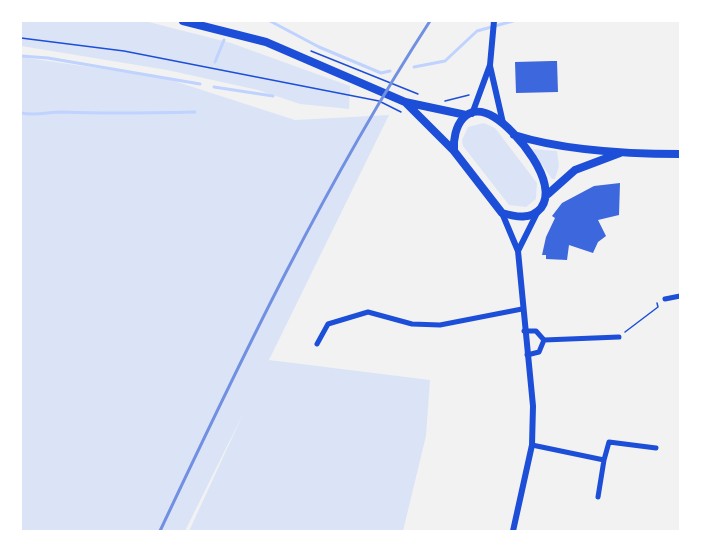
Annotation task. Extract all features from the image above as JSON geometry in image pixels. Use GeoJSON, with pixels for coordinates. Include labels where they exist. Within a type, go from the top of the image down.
{"type":"FeatureCollection","features":[{"type":"Feature","properties":{"kind":"main road"},"geometry":{"type":"LineString","coordinates":[[183,21],[266,42],[405,102],[469,115],[481,112],[492,115],[503,123],[542,173],[548,194]]}},
{"type":"Feature","properties":{"kind":"main road"},"geometry":{"type":"LineString","coordinates":[[405,102],[454,151],[502,213],[526,217],[538,211],[548,194],[575,170],[622,153]]}},
{"type":"Feature","properties":{"kind":"main road"},"geometry":{"type":"LineString","coordinates":[[454,151],[455,129],[469,115]]}},
{"type":"Feature","properties":{"kind":"main road"},"geometry":{"type":"LineString","coordinates":[[512,134],[546,145],[622,153],[680,154]]}},
{"type":"Feature","properties":{"kind":"street"},"geometry":{"type":"LineString","coordinates":[[469,115],[490,65],[494,24]]}},
{"type":"Feature","properties":{"kind":"street"},"geometry":{"type":"LineString","coordinates":[[490,65],[503,123]]}},
{"type":"Feature","properties":{"kind":"street"},"geometry":{"type":"LineString","coordinates":[[518,251],[538,211]]}},
{"type":"Feature","properties":{"kind":"street"},"geometry":{"type":"LineString","coordinates":[[502,213],[518,251],[533,406],[532,445],[513,531]]}},
{"type":"Feature","properties":{"kind":"street"},"geometry":{"type":"LineString","coordinates":[[665,299],[680,296]]}},
{"type":"Feature","properties":{"kind":"street"},"geometry":{"type":"LineString","coordinates":[[317,345],[332,322],[368,312],[403,323],[440,325],[522,309]]}},
{"type":"Feature","properties":{"kind":"street"},"geometry":{"type":"LineString","coordinates":[[524,331],[536,331],[543,340]]}},
{"type":"Feature","properties":{"kind":"street"},"geometry":{"type":"LineString","coordinates":[[543,340],[619,337]]}},
{"type":"Feature","properties":{"kind":"street"},"geometry":{"type":"LineString","coordinates":[[527,355],[539,352],[543,340]]}},
{"type":"Feature","properties":{"kind":"street"},"geometry":{"type":"LineString","coordinates":[[598,496],[609,442],[656,448]]}},
{"type":"Feature","properties":{"kind":"street"},"geometry":{"type":"LineString","coordinates":[[532,445],[604,460]]}},
{"type":"Feature","properties":{"kind":"path"},"geometry":{"type":"LineString","coordinates":[[21,38],[124,51],[209,67],[379,101],[404,114]]}},
{"type":"Feature","properties":{"kind":"path"},"geometry":{"type":"LineString","coordinates":[[302,47],[420,95]]}},
{"type":"Feature","properties":{"kind":"path"},"geometry":{"type":"LineString","coordinates":[[440,102],[473,94]]}},
{"type":"Feature","properties":{"kind":"path"},"geometry":{"type":"LineString","coordinates":[[619,337],[658,307],[657,301],[665,299]]}},
{"type":"Feature","properties":{"kind":"shaded area"},"geometry":{"type":"Polygon","coordinates":[[[21,21],[145,21],[231,43],[350,86],[349,109],[300,104],[258,90],[167,70],[21,46],[21,21]]]}},
{"type":"Feature","properties":{"kind":"shaded area"},"geometry":{"type":"Polygon","coordinates":[[[21,57],[165,78],[295,120],[389,115],[269,360],[430,380],[426,436],[403,531],[189,531],[244,412],[185,531],[21,531],[21,57]]]}},
{"type":"Feature","properties":{"kind":"shaded area"},"geometry":{"type":"Polygon","coordinates":[[[484,123],[495,128],[537,183],[536,199],[526,207],[509,205],[463,146],[462,140],[468,127],[484,123]]]}},
{"type":"Feature","properties":{"kind":"shaded area"},"geometry":{"type":"Polygon","coordinates":[[[531,149],[557,151],[559,166],[555,179],[552,179],[531,149]]]}},
{"type":"Feature","properties":{"kind":"building"},"geometry":{"type":"Polygon","coordinates":[[[557,61],[558,92],[516,93],[515,62],[557,61]]]}},
{"type":"Feature","properties":{"kind":"building"},"geometry":{"type":"Polygon","coordinates":[[[620,183],[619,215],[598,220],[606,236],[598,242],[593,253],[569,245],[567,260],[546,259],[546,255],[542,255],[546,237],[555,218],[552,216],[562,203],[594,186],[620,183]]]}},
{"type":"Feature","properties":{"kind":"waterway"},"geometry":{"type":"LineString","coordinates":[[270,21],[319,47],[381,73],[390,71]]}},
{"type":"Feature","properties":{"kind":"waterway"},"geometry":{"type":"LineString","coordinates":[[414,67],[445,61],[477,31],[513,21]]}},
{"type":"Feature","properties":{"kind":"waterway"},"geometry":{"type":"LineString","coordinates":[[215,62],[224,40]]}},
{"type":"Feature","properties":{"kind":"waterway"},"geometry":{"type":"LineString","coordinates":[[21,56],[48,58],[200,84]]}},
{"type":"Feature","properties":{"kind":"waterway"},"geometry":{"type":"LineString","coordinates":[[214,87],[273,96]]}},
{"type":"Feature","properties":{"kind":"waterway"},"geometry":{"type":"LineString","coordinates":[[21,113],[195,112]]}},
{"type":"Feature","properties":{"kind":"railway"},"geometry":{"type":"LineString","coordinates":[[160,531],[286,272],[355,145],[430,21]]}}]}
